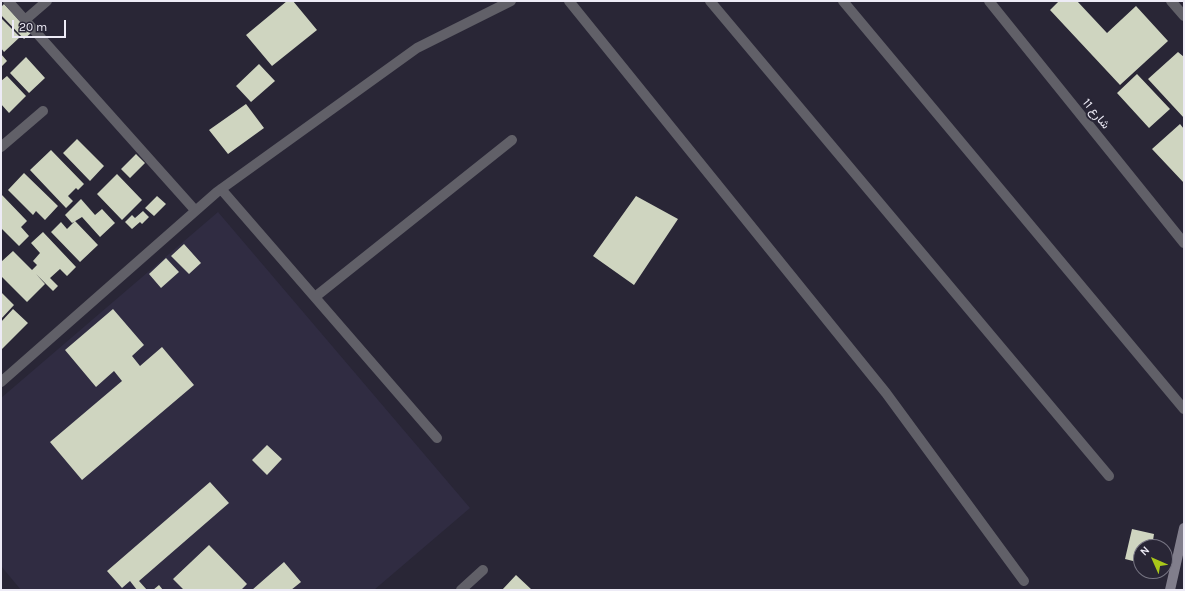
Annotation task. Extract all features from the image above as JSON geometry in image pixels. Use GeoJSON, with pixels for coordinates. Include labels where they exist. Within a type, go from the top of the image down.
{"type":"FeatureCollection","features":[{"type":"Feature","properties":{"kind":"street"},"geometry":{"type":"LineString","coordinates":[[8,1],[194,210]]}},
{"type":"Feature","properties":{"kind":"street"},"geometry":{"type":"LineString","coordinates":[[25,20],[46,1]]}},
{"type":"Feature","properties":{"kind":"street"},"geometry":{"type":"LineString","coordinates":[[1,382],[194,210],[221,189],[417,48],[511,1]]}},
{"type":"Feature","properties":{"kind":"street"},"geometry":{"type":"LineString","coordinates":[[569,1],[886,393],[1024,581]]}},
{"type":"Feature","properties":{"kind":"street"},"geometry":{"type":"LineString","coordinates":[[710,1],[1109,476]]}},
{"type":"Feature","properties":{"kind":"street"},"geometry":{"type":"LineString","coordinates":[[843,1],[1184,409]]}},
{"type":"Feature","properties":{"kind":"street","name":"شارع 11"},"geometry":{"type":"LineString","coordinates":[[989,1],[1184,243]]}},
{"type":"Feature","properties":{"kind":"street"},"geometry":{"type":"LineString","coordinates":[[1171,1],[1184,16]]}},
{"type":"Feature","properties":{"kind":"street"},"geometry":{"type":"LineString","coordinates":[[1,147],[43,111]]}},
{"type":"Feature","properties":{"kind":"street"},"geometry":{"type":"LineString","coordinates":[[315,297],[512,140]]}},
{"type":"Feature","properties":{"kind":"street"},"geometry":{"type":"LineString","coordinates":[[221,189],[437,438]]}},
{"type":"Feature","properties":{"kind":"street"},"geometry":{"type":"LineString","coordinates":[[1170,590],[1184,528]]}},
{"type":"Feature","properties":{"kind":"street"},"geometry":{"type":"LineString","coordinates":[[460,590],[483,570]]}},
{"type":"Feature","properties":{"kind":"shaded area"},"geometry":{"type":"Polygon","coordinates":[[[218,212],[470,508],[374,590],[21,590],[1,566],[1,398],[218,212]]]}},
{"type":"Feature","properties":{"kind":"building"},"geometry":{"type":"Polygon","coordinates":[[[287,1],[293,1],[317,30],[272,66],[246,35],[287,1]]]}},
{"type":"Feature","properties":{"kind":"building"},"geometry":{"type":"Polygon","coordinates":[[[1059,1],[1077,1],[1107,33],[1136,6],[1168,41],[1120,85],[1050,10],[1059,1]]]}},
{"type":"Feature","properties":{"kind":"building"},"geometry":{"type":"Polygon","coordinates":[[[4,4],[31,33],[24,39],[1,15],[1,7],[4,4]]]}},
{"type":"Feature","properties":{"kind":"building"},"geometry":{"type":"Polygon","coordinates":[[[1,18],[20,37],[4,52],[1,48],[1,18]]]}},
{"type":"Feature","properties":{"kind":"building"},"geometry":{"type":"Polygon","coordinates":[[[1178,52],[1184,57],[1184,118],[1148,79],[1178,52]]]}},
{"type":"Feature","properties":{"kind":"building"},"geometry":{"type":"Polygon","coordinates":[[[1,54],[7,61],[1,67],[1,54]]]}},
{"type":"Feature","properties":{"kind":"building"},"geometry":{"type":"Polygon","coordinates":[[[26,57],[45,78],[29,93],[10,73],[26,57]]]}},
{"type":"Feature","properties":{"kind":"building"},"geometry":{"type":"Polygon","coordinates":[[[259,64],[275,81],[251,102],[236,86],[259,64]]]}},
{"type":"Feature","properties":{"kind":"building"},"geometry":{"type":"Polygon","coordinates":[[[1137,74],[1170,109],[1149,128],[1117,93],[1137,74]]]}},
{"type":"Feature","properties":{"kind":"building"},"geometry":{"type":"Polygon","coordinates":[[[7,76],[26,96],[9,113],[1,104],[1,81],[7,76]]]}},
{"type":"Feature","properties":{"kind":"building"},"geometry":{"type":"Polygon","coordinates":[[[246,104],[264,128],[228,154],[209,130],[246,104]]]}},
{"type":"Feature","properties":{"kind":"building"},"geometry":{"type":"Polygon","coordinates":[[[1180,124],[1184,129],[1184,183],[1152,149],[1180,124]]]}},
{"type":"Feature","properties":{"kind":"building"},"geometry":{"type":"Polygon","coordinates":[[[77,139],[104,166],[90,181],[63,153],[77,139]]]}},
{"type":"Feature","properties":{"kind":"building"},"geometry":{"type":"Polygon","coordinates":[[[51,150],[84,184],[78,190],[76,188],[68,196],[73,201],[66,208],[30,170],[51,150]]]}},
{"type":"Feature","properties":{"kind":"building"},"geometry":{"type":"Polygon","coordinates":[[[136,154],[145,163],[130,178],[121,169],[136,154]]]}},
{"type":"Feature","properties":{"kind":"building"},"geometry":{"type":"Polygon","coordinates":[[[24,173],[58,206],[45,220],[36,211],[33,215],[8,190],[24,173]]]}},
{"type":"Feature","properties":{"kind":"building"},"geometry":{"type":"Polygon","coordinates":[[[117,174],[142,200],[122,220],[97,194],[117,174]]]}},
{"type":"Feature","properties":{"kind":"building"},"geometry":{"type":"Polygon","coordinates":[[[1,194],[27,221],[21,227],[29,236],[19,246],[1,228],[1,194]]]}},
{"type":"Feature","properties":{"kind":"building"},"geometry":{"type":"Polygon","coordinates":[[[157,196],[166,204],[154,216],[145,208],[157,196]]]}},
{"type":"Feature","properties":{"kind":"building"},"geometry":{"type":"Polygon","coordinates":[[[636,196],[678,219],[634,285],[593,256],[636,196]]]}},
{"type":"Feature","properties":{"kind":"building"},"geometry":{"type":"Polygon","coordinates":[[[81,199],[95,215],[102,209],[115,223],[100,237],[82,217],[72,223],[65,215],[81,199]]]}},
{"type":"Feature","properties":{"kind":"building"},"geometry":{"type":"Polygon","coordinates":[[[143,211],[149,217],[142,224],[140,222],[132,229],[125,222],[132,215],[135,218],[143,211]]]}},
{"type":"Feature","properties":{"kind":"building"},"geometry":{"type":"Polygon","coordinates":[[[75,221],[98,245],[80,262],[51,232],[61,222],[67,229],[75,221]]]}},
{"type":"Feature","properties":{"kind":"building"},"geometry":{"type":"Polygon","coordinates":[[[43,232],[76,267],[67,276],[60,269],[50,278],[58,286],[53,291],[36,274],[45,284],[27,302],[1,276],[1,262],[13,251],[32,270],[37,265],[33,261],[40,253],[31,243],[43,232]]]}},
{"type":"Feature","properties":{"kind":"building"},"geometry":{"type":"Polygon","coordinates":[[[184,244],[201,263],[189,274],[171,256],[184,244]]]}},
{"type":"Feature","properties":{"kind":"building"},"geometry":{"type":"Polygon","coordinates":[[[166,258],[179,272],[161,288],[149,274],[166,258]]]}},
{"type":"Feature","properties":{"kind":"building"},"geometry":{"type":"Polygon","coordinates":[[[1,292],[14,305],[1,319],[1,292]]]}},
{"type":"Feature","properties":{"kind":"building"},"geometry":{"type":"Polygon","coordinates":[[[13,309],[28,323],[1,350],[1,322],[13,309]]]}},
{"type":"Feature","properties":{"kind":"building"},"geometry":{"type":"Polygon","coordinates":[[[113,309],[144,345],[132,356],[140,366],[162,347],[194,385],[82,480],[50,442],[122,381],[114,371],[96,387],[65,350],[113,309]]]}},
{"type":"Feature","properties":{"kind":"building"},"geometry":{"type":"Polygon","coordinates":[[[267,445],[282,459],[267,475],[252,460],[267,445]]]}},
{"type":"Feature","properties":{"kind":"building"},"geometry":{"type":"Polygon","coordinates":[[[210,482],[229,503],[139,581],[147,590],[137,590],[130,581],[122,588],[107,571],[210,482]]]}},
{"type":"Feature","properties":{"kind":"building"},"geometry":{"type":"Polygon","coordinates":[[[1132,529],[1154,534],[1153,539],[1133,539],[1133,561],[1125,559],[1132,529]]]}},
{"type":"Feature","properties":{"kind":"building"},"geometry":{"type":"Polygon","coordinates":[[[209,545],[247,584],[241,590],[184,590],[173,579],[209,545]]]}},
{"type":"Feature","properties":{"kind":"building"},"geometry":{"type":"Polygon","coordinates":[[[284,562],[301,582],[291,590],[252,590],[284,562]]]}},
{"type":"Feature","properties":{"kind":"building"},"geometry":{"type":"Polygon","coordinates":[[[516,575],[532,590],[502,590],[516,575]]]}},
{"type":"Feature","properties":{"kind":"building"},"geometry":{"type":"Polygon","coordinates":[[[159,585],[163,590],[153,590],[159,585]]]}}]}
